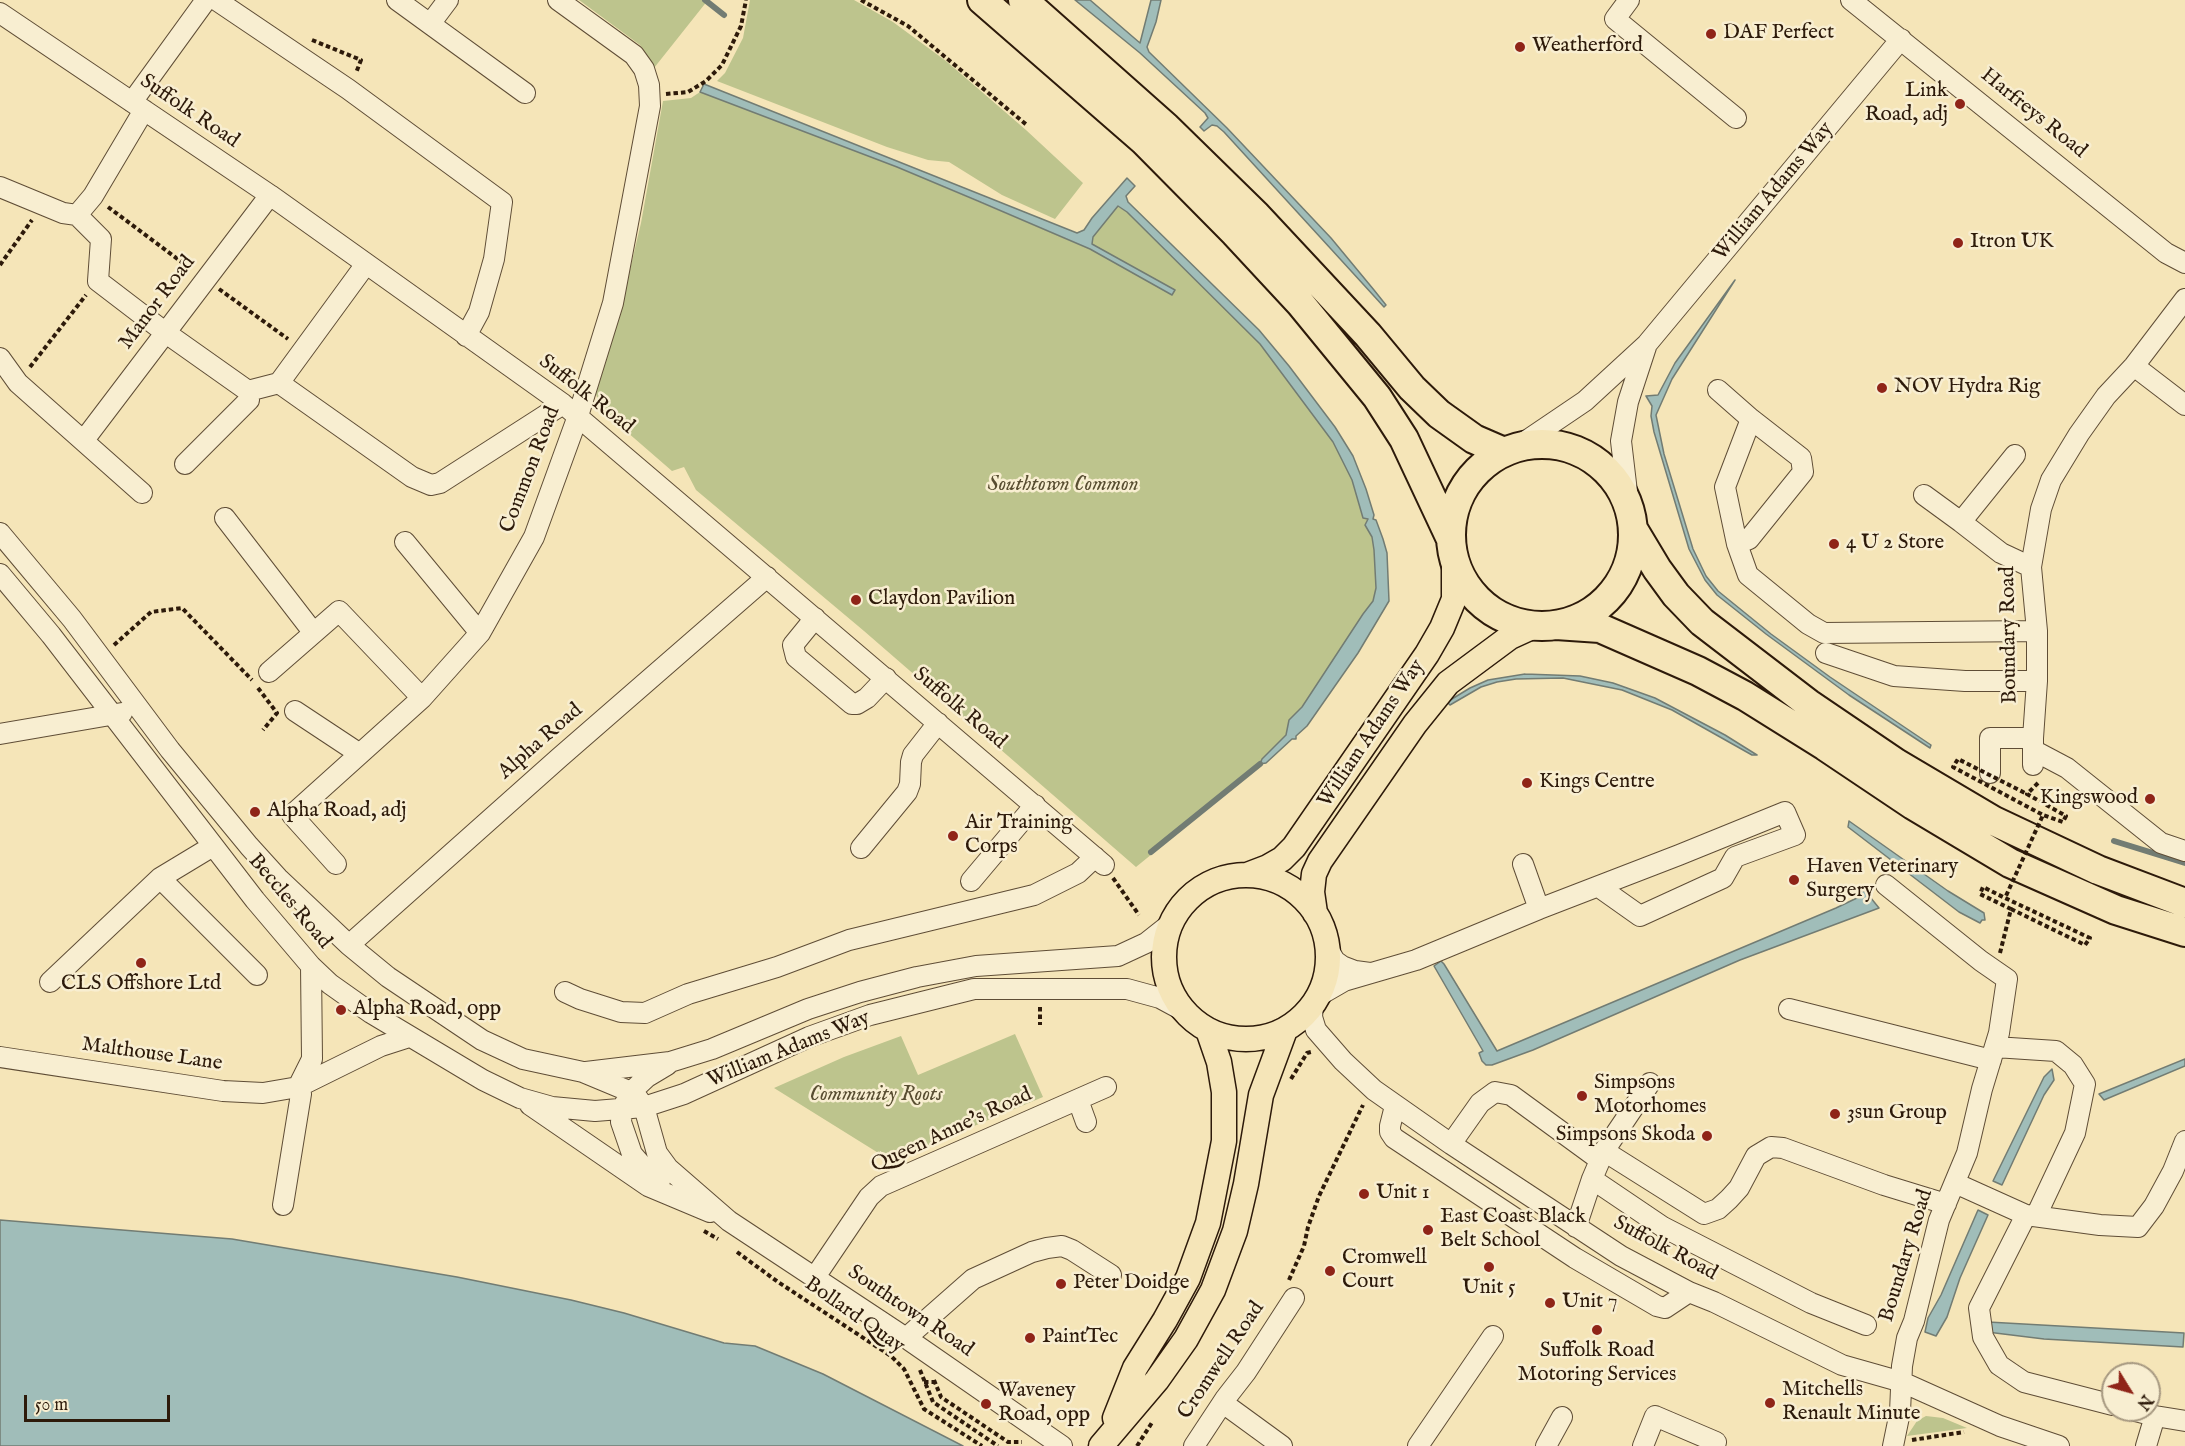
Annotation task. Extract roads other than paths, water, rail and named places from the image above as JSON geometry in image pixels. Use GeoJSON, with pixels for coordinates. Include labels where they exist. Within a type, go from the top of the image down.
{"type":"FeatureCollection","features":[{"type":"Feature","properties":{"kind":"highway"},"geometry":{"type":"LineString","coordinates":[[982,0],[1143,141],[1235,233],[1300,303],[1377,397],[1404,439],[1466,587],[1484,607],[1508,620],[1545,626],[1600,628],[1698,671],[1826,746],[1913,805],[2010,863],[2116,910],[2185,932]]}},
{"type":"Feature","properties":{"kind":"highway"},"geometry":{"type":"LineString","coordinates":[[1023,0],[1166,127],[1256,215],[1368,335],[1412,388],[1439,414],[1474,439],[1511,449]]}},
{"type":"Feature","properties":{"kind":"highway"},"geometry":{"type":"LineString","coordinates":[[1452,550],[1453,510],[1464,486],[1482,466],[1511,449],[1541,444],[1564,447],[1586,455],[1605,469],[1620,487],[1631,519],[1657,569],[1676,595],[1702,622],[1809,704],[1896,763],[1994,821],[2098,870],[2185,903]]}},
{"type":"Feature","properties":{"kind":"highway"},"geometry":{"type":"LineString","coordinates":[[1545,626],[1582,617],[1604,602],[1620,581],[1630,556],[1631,519]]}},
{"type":"Feature","properties":{"kind":"main road","name":"William Adams Way"},"geometry":{"type":"LineString","coordinates":[[1245,875],[1268,867],[1282,859],[1294,847],[1426,654],[1442,628],[1454,599],[1452,550]]}},
{"type":"Feature","properties":{"kind":"main road","name":"William Adams Way"},"geometry":{"type":"LineString","coordinates":[[1315,913],[1312,892],[1314,874],[1320,861],[1415,724],[1449,683],[1510,637],[1545,626]]}},
{"type":"Feature","properties":{"kind":"main road"},"geometry":{"type":"LineString","coordinates":[[1245,875],[1272,879],[1297,892],[1315,913],[1324,930],[1328,949],[1325,981],[1316,1000],[1300,1019],[1285,1030],[1266,1037],[1246,1039],[1227,1037],[1195,1022],[1184,1011],[1172,992],[1165,970],[1165,948],[1170,924],[1180,906],[1199,890],[1221,879],[1245,875]]}},
{"type":"Feature","properties":{"kind":"main road"},"geometry":{"type":"LineString","coordinates":[[1104,1441],[1135,1368],[1188,1278],[1208,1223],[1224,1141],[1224,1101],[1219,1062],[1208,1030]]}},
{"type":"Feature","properties":{"kind":"main road"},"geometry":{"type":"LineString","coordinates":[[1104,1441],[1157,1380],[1186,1339],[1213,1290],[1235,1231],[1261,1095],[1285,1030]]}},
{"type":"Feature","properties":{"kind":"street"},"geometry":{"type":"LineString","coordinates":[[77,215],[93,196],[138,106],[206,0]]}},
{"type":"Feature","properties":{"kind":"street"},"geometry":{"type":"LineString","coordinates":[[216,0],[348,89],[502,202],[494,260],[479,312],[466,336]]}},
{"type":"Feature","properties":{"kind":"street"},"geometry":{"type":"LineString","coordinates":[[397,0],[525,93]]}},
{"type":"Feature","properties":{"kind":"street"},"geometry":{"type":"LineString","coordinates":[[430,24],[448,0]]}},
{"type":"Feature","properties":{"kind":"street","name":"Common Road"},"geometry":{"type":"LineString","coordinates":[[336,864],[292,815],[422,698],[480,633],[534,537],[570,410],[613,303],[650,96],[644,69],[634,55],[558,0]]}},
{"type":"Feature","properties":{"kind":"street"},"geometry":{"type":"LineString","coordinates":[[1629,0],[1615,19],[1736,118]]}},
{"type":"Feature","properties":{"kind":"street","name":"Harfreys Road"},"geometry":{"type":"LineString","coordinates":[[1851,0],[2166,253],[2185,263]]}},
{"type":"Feature","properties":{"kind":"street","name":"Suffolk Road"},"geometry":{"type":"LineString","coordinates":[[6,9],[138,106],[270,195],[570,410],[1100,861],[1034,895],[849,940],[777,967],[688,994],[645,1013],[621,1012],[565,992]]}},
{"type":"Feature","properties":{"kind":"street","name":"William Adams Way"},"geometry":{"type":"LineString","coordinates":[[1511,449],[1585,401],[1647,344],[1901,39]]}},
{"type":"Feature","properties":{"kind":"street"},"geometry":{"type":"LineString","coordinates":[[0,187],[63,213],[77,215],[101,239],[98,281],[248,392],[249,400],[185,464]]}},
{"type":"Feature","properties":{"kind":"street","name":"Manor Road"},"geometry":{"type":"LineString","coordinates":[[84,440],[270,195]]}},
{"type":"Feature","properties":{"kind":"street"},"geometry":{"type":"LineString","coordinates":[[248,392],[279,383],[366,264]]}},
{"type":"Feature","properties":{"kind":"street","name":"Boundary Road"},"geometry":{"type":"LineString","coordinates":[[2033,751],[2037,631],[2031,567],[2041,509],[2051,480],[2079,434],[2106,396],[2134,366],[2183,305],[2185,299]]}},
{"type":"Feature","properties":{"kind":"street","name":"William Adams Way"},"geometry":{"type":"LineString","coordinates":[[1631,519],[1622,441],[1628,402],[1647,344]]}},
{"type":"Feature","properties":{"kind":"street"},"geometry":{"type":"LineString","coordinates":[[0,358],[18,383],[142,493]]}},
{"type":"Feature","properties":{"kind":"street"},"geometry":{"type":"LineString","coordinates":[[2134,366],[2185,405]]}},
{"type":"Feature","properties":{"kind":"street"},"geometry":{"type":"LineString","coordinates":[[279,383],[412,477],[431,485],[440,483],[570,410]]}},
{"type":"Feature","properties":{"kind":"street"},"geometry":{"type":"LineString","coordinates":[[1718,390],[1801,458],[1803,472],[1749,539],[1737,544]]}},
{"type":"Feature","properties":{"kind":"street"},"geometry":{"type":"LineString","coordinates":[[1751,419],[1725,487],[1737,544],[1748,575],[1808,624],[1824,633],[2037,631]]}},
{"type":"Feature","properties":{"kind":"street"},"geometry":{"type":"LineString","coordinates":[[1961,522],[2014,455]]}},
{"type":"Feature","properties":{"kind":"street"},"geometry":{"type":"LineString","coordinates":[[1924,495],[2001,553],[2031,567]]}},
{"type":"Feature","properties":{"kind":"street"},"geometry":{"type":"LineString","coordinates":[[225,518],[313,632]]}},
{"type":"Feature","properties":{"kind":"street","name":"Beccles Road"},"geometry":{"type":"LineString","coordinates":[[0,533],[72,619],[190,775],[249,846],[349,945],[387,977],[482,1040],[523,1059],[583,1072]]}},
{"type":"Feature","properties":{"kind":"street"},"geometry":{"type":"LineString","coordinates":[[405,542],[480,633]]}},
{"type":"Feature","properties":{"kind":"street","name":"Beccles Road"},"geometry":{"type":"LineString","coordinates":[[0,574],[51,635],[213,846],[311,966],[330,984],[352,1000],[483,1080],[520,1098],[572,1110],[596,1111],[626,1101]]}},
{"type":"Feature","properties":{"kind":"street","name":"Alpha Road"},"geometry":{"type":"LineString","coordinates":[[349,945],[767,577]]}},
{"type":"Feature","properties":{"kind":"street"},"geometry":{"type":"LineString","coordinates":[[269,672],[339,611],[422,698]]}},
{"type":"Feature","properties":{"kind":"street"},"geometry":{"type":"LineString","coordinates":[[815,618],[793,645],[796,657],[852,704],[857,704],[867,698],[885,678]]}},
{"type":"Feature","properties":{"kind":"street"},"geometry":{"type":"LineString","coordinates":[[1826,653],[1894,676],[1965,681],[2037,681]]}},
{"type":"Feature","properties":{"kind":"street"},"geometry":{"type":"LineString","coordinates":[[0,734],[112,716],[139,709]]}},
{"type":"Feature","properties":{"kind":"street"},"geometry":{"type":"LineString","coordinates":[[295,711],[360,754]]}},
{"type":"Feature","properties":{"kind":"street"},"geometry":{"type":"LineString","coordinates":[[861,848],[907,792],[913,755],[938,723]]}},
{"type":"Feature","properties":{"kind":"street"},"geometry":{"type":"LineString","coordinates":[[1990,773],[1990,738],[2033,751],[2067,768],[2161,843],[2185,851]]}},
{"type":"Feature","properties":{"kind":"street"},"geometry":{"type":"LineString","coordinates":[[971,881],[1035,805]]}},
{"type":"Feature","properties":{"kind":"street"},"geometry":{"type":"LineString","coordinates":[[1316,1000],[1344,981],[1416,960],[1539,909],[1785,812],[1795,835],[1735,857],[1724,878],[1640,916],[1594,888]]}},
{"type":"Feature","properties":{"kind":"street"},"geometry":{"type":"LineString","coordinates":[[1725,837],[1735,857]]}},
{"type":"Feature","properties":{"kind":"street"},"geometry":{"type":"LineString","coordinates":[[50,982],[160,878],[213,846]]}},
{"type":"Feature","properties":{"kind":"street"},"geometry":{"type":"LineString","coordinates":[[1523,864],[1539,909]]}},
{"type":"Feature","properties":{"kind":"street"},"geometry":{"type":"LineString","coordinates":[[160,878],[257,975]]}},
{"type":"Feature","properties":{"kind":"street","name":"Boundary Road"},"geometry":{"type":"LineString","coordinates":[[1886,885],[2007,979],[1999,1033],[1967,1154],[1939,1220],[1914,1321],[1907,1338],[1902,1366],[1900,1412],[1893,1445]]}},
{"type":"Feature","properties":{"kind":"street","name":"William Adams Way"},"geometry":{"type":"LineString","coordinates":[[583,1072],[670,1062],[712,1049],[808,1009],[917,977],[976,966],[1118,956],[1146,943],[1170,924]]}},
{"type":"Feature","properties":{"kind":"street"},"geometry":{"type":"LineString","coordinates":[[1328,949],[1335,961],[1342,966],[1373,974]]}},
{"type":"Feature","properties":{"kind":"street"},"geometry":{"type":"LineString","coordinates":[[284,1205],[301,1094],[298,1087],[312,1059],[311,966]]}},
{"type":"Feature","properties":{"kind":"street","name":"William Adams Way"},"geometry":{"type":"LineString","coordinates":[[644,1107],[684,1094],[809,1037],[870,1015],[974,989],[1045,987],[1127,989],[1160,998],[1184,1011]]}},
{"type":"Feature","properties":{"kind":"street","name":"Suffolk Road"},"geometry":{"type":"LineString","coordinates":[[1316,1000],[1312,1017],[1316,1030],[1343,1061],[1395,1106],[1621,1256],[1689,1292],[1842,1365],[1902,1382],[2000,1426],[2059,1446]]}},
{"type":"Feature","properties":{"kind":"street"},"geometry":{"type":"LineString","coordinates":[[1789,1009],[1993,1054],[2056,1051],[2073,1065],[2085,1084],[2075,1133],[1979,1308],[1983,1337],[1999,1365],[2024,1382],[2101,1402]]}},
{"type":"Feature","properties":{"kind":"street","name":"Malthouse Lane"},"geometry":{"type":"LineString","coordinates":[[0,1057],[223,1090],[263,1093],[298,1087],[381,1046],[410,1036]]}},
{"type":"Feature","properties":{"kind":"street","name":"William Adams Way"},"geometry":{"type":"LineString","coordinates":[[626,1101],[647,1077],[670,1062]]}},
{"type":"Feature","properties":{"kind":"street","name":"Southtown Road"},"geometry":{"type":"LineString","coordinates":[[583,1072],[626,1101],[637,1097],[644,1107],[657,1153],[668,1168],[729,1221],[906,1338],[923,1358],[1062,1446]]}},
{"type":"Feature","properties":{"kind":"street"},"geometry":{"type":"LineString","coordinates":[[1576,1227],[1592,1179],[1603,1155],[1650,1083]]}},
{"type":"Feature","properties":{"kind":"street","name":"Queen Anne's Road"},"geometry":{"type":"LineString","coordinates":[[815,1277],[869,1197],[881,1186],[1106,1087]]}},
{"type":"Feature","properties":{"kind":"street"},"geometry":{"type":"LineString","coordinates":[[1451,1144],[1480,1103],[1495,1092],[1511,1095],[1603,1155],[1704,1214],[1718,1209],[1729,1199],[1739,1188],[1756,1156],[1771,1147],[1783,1148],[1884,1185],[1946,1204]]}},
{"type":"Feature","properties":{"kind":"street","name":"Southtown Road"},"geometry":{"type":"LineString","coordinates":[[520,1098],[648,1186],[729,1221]]}},
{"type":"Feature","properties":{"kind":"street"},"geometry":{"type":"LineString","coordinates":[[1078,1100],[1086,1122]]}},
{"type":"Feature","properties":{"kind":"street"},"geometry":{"type":"LineString","coordinates":[[626,1101],[621,1122],[632,1154],[645,1169],[694,1205]]}},
{"type":"Feature","properties":{"kind":"street"},"geometry":{"type":"LineString","coordinates":[[1395,1106],[1390,1126],[1390,1132],[1394,1138],[1575,1258],[1657,1306],[1665,1308],[1689,1292]]}},
{"type":"Feature","properties":{"kind":"street"},"geometry":{"type":"LineString","coordinates":[[1955,1183],[2031,1215],[2100,1225],[2138,1227],[2163,1188],[2185,1141]]}},
{"type":"Feature","properties":{"kind":"street"},"geometry":{"type":"LineString","coordinates":[[1592,1179],[1663,1227],[1811,1304],[1866,1325]]}},
{"type":"Feature","properties":{"kind":"street"},"geometry":{"type":"LineString","coordinates":[[906,1338],[973,1279],[1047,1248],[1062,1246],[1072,1250],[1111,1275]]}},
{"type":"Feature","properties":{"kind":"street","name":"Cromwell Road"},"geometry":{"type":"LineString","coordinates":[[1194,1446],[1222,1403],[1246,1372],[1290,1295]]}},
{"type":"Feature","properties":{"kind":"street"},"geometry":{"type":"LineString","coordinates":[[1418,1446],[1493,1336]]}},
{"type":"Feature","properties":{"kind":"street"},"geometry":{"type":"LineString","coordinates":[[1222,1403],[1282,1446]]}},
{"type":"Feature","properties":{"kind":"street"},"geometry":{"type":"LineString","coordinates":[[1643,1446],[1655,1416],[1716,1442]]}},
{"type":"Feature","properties":{"kind":"street"},"geometry":{"type":"LineString","coordinates":[[1546,1446],[1562,1417]]}},
{"type":"Feature","properties":{"kind":"street"},"geometry":{"type":"LineString","coordinates":[[2161,1417],[2185,1421]]}},
{"type":"Feature","properties":{"kind":"street"},"geometry":{"type":"LineString","coordinates":[[2146,1446],[2153,1422]]}},
{"type":"Feature","properties":{"kind":"water"},"geometry":{"type":"Polygon","coordinates":[[[1075,0],[1090,0],[1140,43],[1151,0],[1161,0],[1147,47],[1149,52],[1227,128],[1331,238],[1386,305],[1384,307],[1224,132],[1217,126],[1212,125],[1204,131],[1200,127],[1208,118],[1205,113],[1140,53],[1075,0]]]}},
{"type":"Feature","properties":{"kind":"water"},"geometry":{"type":"Polygon","coordinates":[[[704,84],[1077,233],[1084,230],[1127,178],[1135,186],[1126,196],[1128,202],[1259,330],[1335,427],[1353,456],[1366,489],[1374,515],[1373,519],[1376,520],[1383,539],[1387,553],[1389,601],[1358,653],[1296,739],[1292,739],[1266,763],[1260,764],[1262,759],[1286,735],[1289,720],[1302,707],[1373,601],[1376,588],[1374,550],[1372,537],[1365,525],[1368,519],[1363,518],[1352,480],[1333,442],[1260,344],[1127,212],[1118,206],[1093,237],[1092,244],[1175,290],[1172,295],[1090,249],[897,167],[700,92],[704,84]]]}},
{"type":"Feature","properties":{"kind":"water"},"geometry":{"type":"Polygon","coordinates":[[[1735,280],[1672,379],[1656,415],[1664,454],[1693,549],[1706,576],[1718,591],[1771,634],[1931,745],[1930,748],[1849,695],[1717,595],[1705,580],[1689,549],[1654,432],[1652,406],[1646,396],[1658,395],[1675,363],[1735,280]]]}},
{"type":"Feature","properties":{"kind":"water"},"geometry":{"type":"Polygon","coordinates":[[[1525,674],[1580,676],[1613,683],[1655,698],[1725,735],[1757,755],[1752,755],[1672,710],[1622,690],[1563,678],[1516,679],[1497,682],[1481,687],[1450,705],[1447,702],[1488,680],[1525,674]]]}},
{"type":"Feature","properties":{"kind":"water"},"geometry":{"type":"Polygon","coordinates":[[[1849,821],[1948,891],[1984,913],[1985,920],[1980,923],[1959,912],[1848,827],[1849,821]]]}},
{"type":"Feature","properties":{"kind":"water"},"geometry":{"type":"Polygon","coordinates":[[[1858,889],[1866,892],[1879,908],[1740,960],[1533,1050],[1492,1065],[1486,1065],[1482,1061],[1479,1053],[1483,1051],[1434,966],[1441,961],[1444,964],[1497,1051],[1836,908],[1859,897],[1858,889]]]}},
{"type":"Feature","properties":{"kind":"water"},"geometry":{"type":"Polygon","coordinates":[[[2185,1059],[2185,1066],[2104,1100],[2099,1094],[2185,1059]]]}},
{"type":"Feature","properties":{"kind":"water"},"geometry":{"type":"Polygon","coordinates":[[[2052,1069],[2054,1080],[2044,1095],[2002,1185],[1993,1181],[2044,1077],[2052,1069]]]}},
{"type":"Feature","properties":{"kind":"water"},"geometry":{"type":"Polygon","coordinates":[[[1978,1210],[1988,1215],[1960,1278],[1947,1317],[1936,1336],[1925,1332],[1928,1318],[1941,1295],[1978,1210]]]}},
{"type":"Feature","properties":{"kind":"water"},"geometry":{"type":"Polygon","coordinates":[[[0,1220],[232,1239],[457,1277],[571,1300],[624,1313],[724,1343],[755,1346],[823,1374],[963,1446],[0,1446],[0,1220]]]}},
{"type":"Feature","properties":{"kind":"water"},"geometry":{"type":"Polygon","coordinates":[[[1988,1322],[2184,1333],[2183,1347],[2044,1339],[1987,1332],[1988,1322]]]}},
{"type":"Feature","properties":{"kind":"waterway"},"geometry":{"type":"LineString","coordinates":[[705,0],[724,15]]}},
{"type":"Feature","properties":{"kind":"waterway"},"geometry":{"type":"LineString","coordinates":[[1151,852],[1260,764]]}},
{"type":"Feature","properties":{"kind":"waterway"},"geometry":{"type":"LineString","coordinates":[[2114,841],[2185,863]]}},
{"type":"Feature","properties":{"kind":"place","name":"DAF Perfect"},"geometry":{"type":"Point","coordinates":[1711,34]}},
{"type":"Feature","properties":{"kind":"place","name":"Weatherford"},"geometry":{"type":"Point","coordinates":[1520,47]}},
{"type":"Feature","properties":{"kind":"place","name":"Link Road, adj"},"geometry":{"type":"Point","coordinates":[1960,104]}},
{"type":"Feature","properties":{"kind":"place","name":"Itron UK"},"geometry":{"type":"Point","coordinates":[1958,243]}},
{"type":"Feature","properties":{"kind":"place","name":"NOV Hydra Rig"},"geometry":{"type":"Point","coordinates":[1882,388]}},
{"type":"Feature","properties":{"kind":"place","name":"4 U 2 Store"},"geometry":{"type":"Point","coordinates":[1834,544]}},
{"type":"Feature","properties":{"kind":"place","name":"Claydon Pavilion"},"geometry":{"type":"Point","coordinates":[856,600]}},
{"type":"Feature","properties":{"kind":"place","name":"Kings Centre"},"geometry":{"type":"Point","coordinates":[1527,783]}},
{"type":"Feature","properties":{"kind":"place","name":"Kingswood"},"geometry":{"type":"Point","coordinates":[2150,799]}},
{"type":"Feature","properties":{"kind":"place","name":"Alpha Road, adj"},"geometry":{"type":"Point","coordinates":[255,812]}},
{"type":"Feature","properties":{"kind":"place","name":"Air Training Corps"},"geometry":{"type":"Point","coordinates":[953,836]}},
{"type":"Feature","properties":{"kind":"place","name":"Haven Veterinary Surgery"},"geometry":{"type":"Point","coordinates":[1794,880]}},
{"type":"Feature","properties":{"kind":"place","name":"CLS Offshore Ltd"},"geometry":{"type":"Point","coordinates":[141,963]}},
{"type":"Feature","properties":{"kind":"place","name":"Alpha Road, opp"},"geometry":{"type":"Point","coordinates":[341,1010]}},
{"type":"Feature","properties":{"kind":"place","name":"Simpsons Motorhomes"},"geometry":{"type":"Point","coordinates":[1582,1096]}},
{"type":"Feature","properties":{"kind":"place","name":"3sun Group"},"geometry":{"type":"Point","coordinates":[1835,1114]}},
{"type":"Feature","properties":{"kind":"place","name":"Simpsons Skoda"},"geometry":{"type":"Point","coordinates":[1707,1136]}},
{"type":"Feature","properties":{"kind":"place","name":"Unit 1"},"geometry":{"type":"Point","coordinates":[1364,1194]}},
{"type":"Feature","properties":{"kind":"place","name":"East Coast Black Belt School"},"geometry":{"type":"Point","coordinates":[1428,1230]}},
{"type":"Feature","properties":{"kind":"place","name":"Unit 5"},"geometry":{"type":"Point","coordinates":[1489,1267]}},
{"type":"Feature","properties":{"kind":"place","name":"Cromwell Court"},"geometry":{"type":"Point","coordinates":[1330,1271]}},
{"type":"Feature","properties":{"kind":"place","name":"Peter Doidge"},"geometry":{"type":"Point","coordinates":[1061,1284]}},
{"type":"Feature","properties":{"kind":"place","name":"Unit 7"},"geometry":{"type":"Point","coordinates":[1550,1303]}},
{"type":"Feature","properties":{"kind":"place","name":"Suffolk Road Motoring Services"},"geometry":{"type":"Point","coordinates":[1597,1330]}},
{"type":"Feature","properties":{"kind":"place","name":"PaintTec"},"geometry":{"type":"Point","coordinates":[1030,1338]}},
{"type":"Feature","properties":{"kind":"place","name":"Mitchells Renault Minute"},"geometry":{"type":"Point","coordinates":[1770,1403]}},
{"type":"Feature","properties":{"kind":"place","name":"Waveney Road, opp"},"geometry":{"type":"Point","coordinates":[986,1404]}},
{"type":"Feature","properties":{"kind":"park label","name":"Southtown Common"},"geometry":{"type":"Point","coordinates":[1063,486]}},
{"type":"Feature","properties":{"kind":"park label","name":"Community Roots"},"geometry":{"type":"Point","coordinates":[876,1096]}}]}
